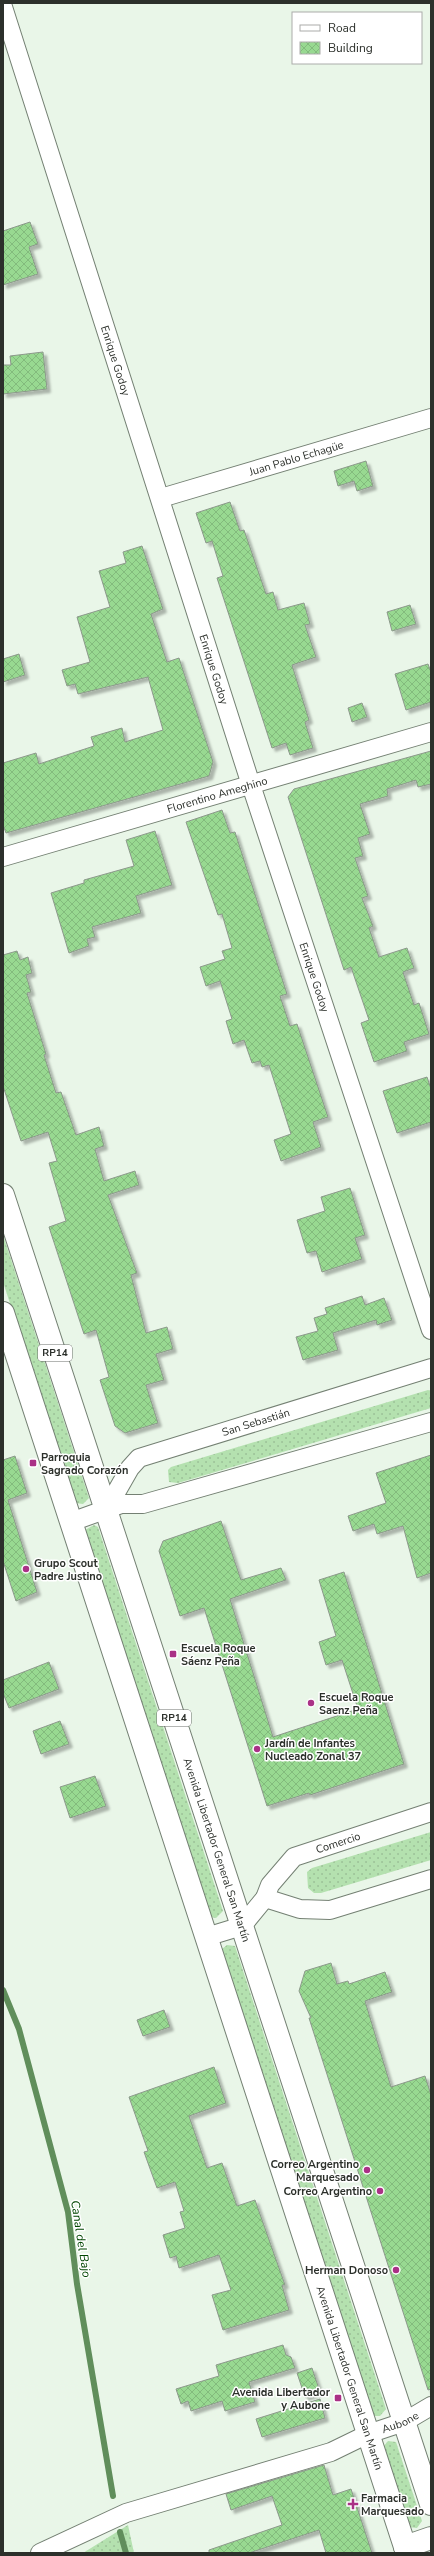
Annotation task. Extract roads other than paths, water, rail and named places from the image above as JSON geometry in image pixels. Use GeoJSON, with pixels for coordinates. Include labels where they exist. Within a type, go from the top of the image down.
{"type":"FeatureCollection","features":[{"type":"Feature","properties":{"kind":"main road","name":"Avenida Libertador General San Martín"},"geometry":{"type":"LineString","coordinates":[[3,1195],[431,2504]]}},
{"type":"Feature","properties":{"kind":"main road","name":"Avenida Libertador General San Martín"},"geometry":{"type":"LineString","coordinates":[[3,1312],[406,2550]]}},
{"type":"Feature","properties":{"kind":"main road"},"geometry":{"type":"LineString","coordinates":[[406,2550],[431,2538]]}},
{"type":"Feature","properties":{"kind":"street","name":"Enrique Godoy"},"geometry":{"type":"LineString","coordinates":[[3,7],[161,498],[251,785],[431,1330]]}},
{"type":"Feature","properties":{"kind":"street","name":"Juan Pablo Echagüe"},"geometry":{"type":"LineString","coordinates":[[161,498],[431,418]]}},
{"type":"Feature","properties":{"kind":"street","name":"Florentino Ameghino"},"geometry":{"type":"LineString","coordinates":[[3,857],[431,732]]}},
{"type":"Feature","properties":{"kind":"street","name":"San Sebastián"},"geometry":{"type":"LineString","coordinates":[[106,1510],[130,1468],[139,1458],[431,1368]]}},
{"type":"Feature","properties":{"kind":"street"},"geometry":{"type":"LineString","coordinates":[[71,1522],[121,1504],[142,1504],[431,1422]]}},
{"type":"Feature","properties":{"kind":"street","name":"Comercio"},"geometry":{"type":"LineString","coordinates":[[242,1926],[265,1898],[270,1885],[294,1857],[431,1812]]}},
{"type":"Feature","properties":{"kind":"street"},"geometry":{"type":"LineString","coordinates":[[265,1898],[300,1909],[330,1910],[431,1879]]}},
{"type":"Feature","properties":{"kind":"street"},"geometry":{"type":"LineString","coordinates":[[206,1937],[242,1926]]}},
{"type":"Feature","properties":{"kind":"street","name":"Aubone"},"geometry":{"type":"LineString","coordinates":[[40,2553],[126,2513],[332,2452],[368,2434],[404,2422],[431,2406]]}},
{"type":"Feature","properties":{"kind":"waterway","name":"Canal del Bajo"},"geometry":{"type":"LineString","coordinates":[[3,1990],[19,2029],[68,2212],[77,2284],[113,2496]]}},
{"type":"Feature","properties":{"kind":"waterway","name":"Canal del Bajo"},"geometry":{"type":"LineString","coordinates":[[120,2532],[126,2553]]}},
{"type":"Feature","properties":{"kind":"place","name":"Parroquia Sagrado Corazón"},"geometry":{"type":"Point","coordinates":[33,1463]}},
{"type":"Feature","properties":{"kind":"place","name":"Grupo Scout Padre Justino"},"geometry":{"type":"Point","coordinates":[26,1569]}},
{"type":"Feature","properties":{"kind":"place","name":"Escuela Roque Sáenz Peña"},"geometry":{"type":"Point","coordinates":[173,1654]}},
{"type":"Feature","properties":{"kind":"place","name":"Escuela Roque Saenz Peña"},"geometry":{"type":"Point","coordinates":[311,1703]}},
{"type":"Feature","properties":{"kind":"place","name":"Jardín de Infantes Nucleado Zonal 37"},"geometry":{"type":"Point","coordinates":[257,1749]}},
{"type":"Feature","properties":{"kind":"place","name":"Correo Argentino Marquesado"},"geometry":{"type":"Point","coordinates":[367,2170]}},
{"type":"Feature","properties":{"kind":"place","name":"Correo Argentino"},"geometry":{"type":"Point","coordinates":[380,2191]}},
{"type":"Feature","properties":{"kind":"place","name":"Herman Donoso"},"geometry":{"type":"Point","coordinates":[396,2270]}},
{"type":"Feature","properties":{"kind":"place","name":"Avenida Libertador y Aubone"},"geometry":{"type":"Point","coordinates":[338,2398]}},
{"type":"Feature","properties":{"kind":"place","name":"Farmacia Marquesado"},"geometry":{"type":"Point","coordinates":[353,2504]}}]}
